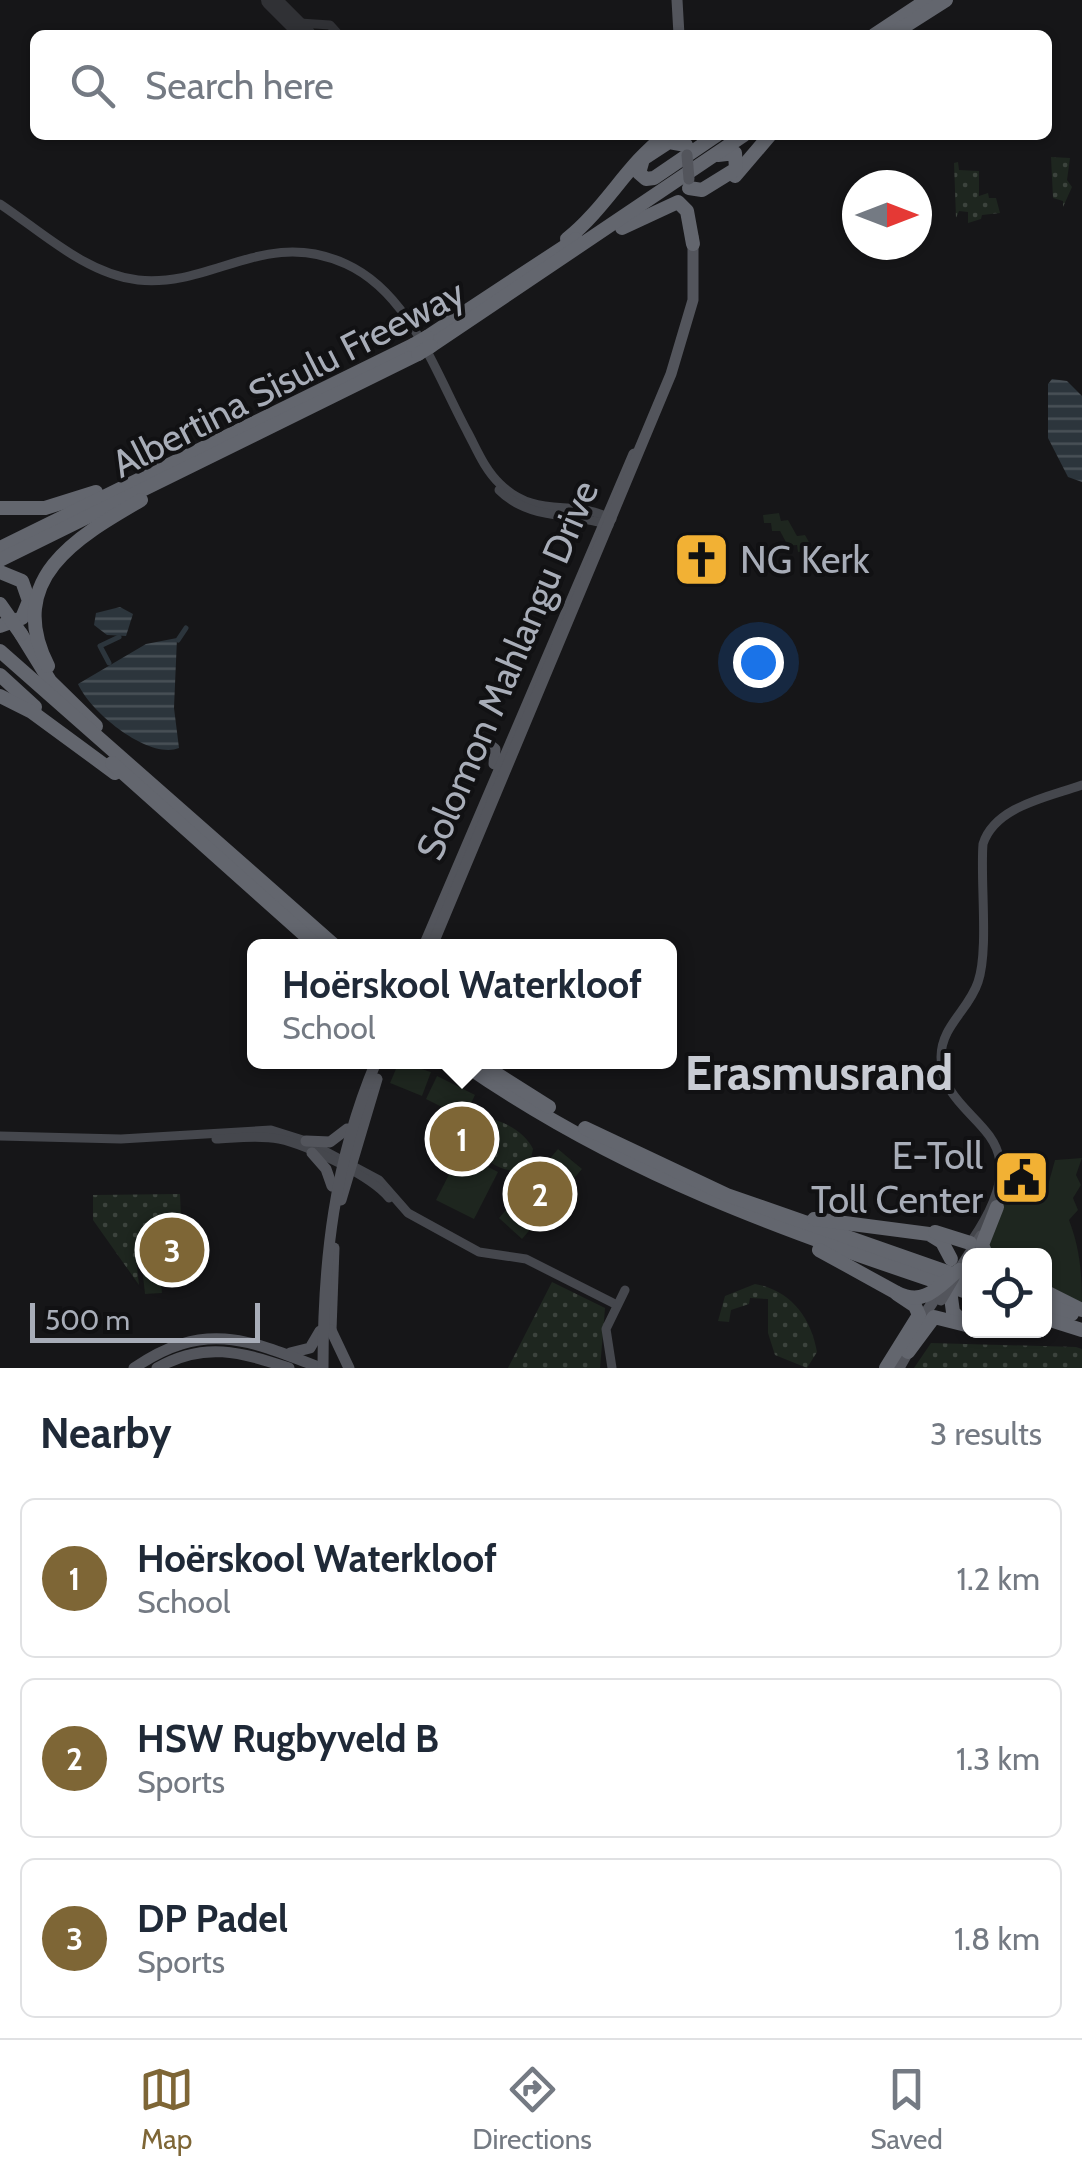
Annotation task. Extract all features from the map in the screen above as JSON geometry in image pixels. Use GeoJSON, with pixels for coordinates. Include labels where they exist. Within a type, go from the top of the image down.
{"type":"FeatureCollection","features":[{"type":"Feature","properties":{"kind":"highway"},"geometry":{"type":"LineString","coordinates":[[880,30],[927,0]]}},
{"type":"Feature","properties":{"kind":"highway"},"geometry":{"type":"LineString","coordinates":[[899,30],[946,0]]}},
{"type":"Feature","properties":{"kind":"highway"},"geometry":{"type":"LineString","coordinates":[[518,285],[591,219],[638,157],[661,140]]}},
{"type":"Feature","properties":{"kind":"highway"},"geometry":{"type":"LineString","coordinates":[[686,145],[669,142],[643,160],[639,172],[644,178],[654,178],[710,140]]}},
{"type":"Feature","properties":{"kind":"highway","name":"Albertina Sisulu Freeway"},"geometry":{"type":"LineString","coordinates":[[518,285],[721,140]]}},
{"type":"Feature","properties":{"kind":"highway","name":"Albertina Sisulu Freeway"},"geometry":{"type":"LineString","coordinates":[[0,566],[422,346],[737,140]]}},
{"type":"Feature","properties":{"kind":"highway"},"geometry":{"type":"LineString","coordinates":[[693,192],[746,167],[766,140]]}},
{"type":"Feature","properties":{"kind":"highway"},"geometry":{"type":"LineString","coordinates":[[611,225],[719,154],[729,150],[737,155],[734,170],[693,192]]}},
{"type":"Feature","properties":{"kind":"highway"},"geometry":{"type":"LineString","coordinates":[[693,192],[693,238]]}},
{"type":"Feature","properties":{"kind":"highway"},"geometry":{"type":"LineString","coordinates":[[518,285],[672,202],[686,208],[693,238]]}},
{"type":"Feature","properties":{"kind":"highway"},"geometry":{"type":"LineString","coordinates":[[0,508],[58,506],[303,406]]}},
{"type":"Feature","properties":{"kind":"highway"},"geometry":{"type":"LineString","coordinates":[[95,724],[56,679],[42,655],[36,632],[38,597],[62,552],[142,500],[303,406]]}},
{"type":"Feature","properties":{"kind":"highway","name":"Albertina Sisulu Freeway"},"geometry":{"type":"LineString","coordinates":[[0,545],[303,406]]}},
{"type":"Feature","properties":{"kind":"highway"},"geometry":{"type":"LineString","coordinates":[[0,545],[129,479]]}},
{"type":"Feature","properties":{"kind":"highway"},"geometry":{"type":"LineString","coordinates":[[0,566],[142,500]]}},
{"type":"Feature","properties":{"kind":"highway"},"geometry":{"type":"LineString","coordinates":[[0,566],[22,581],[30,601],[22,618],[0,626]]}},
{"type":"Feature","properties":{"kind":"highway"},"geometry":{"type":"LineString","coordinates":[[0,604],[50,682],[222,847]]}},
{"type":"Feature","properties":{"kind":"highway"},"geometry":{"type":"LineString","coordinates":[[0,652],[328,939]]}},
{"type":"Feature","properties":{"kind":"highway"},"geometry":{"type":"LineString","coordinates":[[0,662],[310,939]]}},
{"type":"Feature","properties":{"kind":"highway"},"geometry":{"type":"LineString","coordinates":[[0,675],[85,750],[164,810]]}},
{"type":"Feature","properties":{"kind":"highway"},"geometry":{"type":"LineString","coordinates":[[0,696],[85,750]]}},
{"type":"Feature","properties":{"kind":"highway"},"geometry":{"type":"LineString","coordinates":[[472,1069],[617,1157],[753,1218],[898,1293],[911,1298],[928,1296],[954,1277]]}},
{"type":"Feature","properties":{"kind":"highway"},"geometry":{"type":"LineString","coordinates":[[489,1069],[585,1128],[727,1195],[954,1277]]}},
{"type":"Feature","properties":{"kind":"highway"},"geometry":{"type":"LineString","coordinates":[[727,1195],[829,1223],[934,1236],[954,1277],[953,1312],[962,1319]]}},
{"type":"Feature","properties":{"kind":"highway"},"geometry":{"type":"LineString","coordinates":[[885,1230],[931,1230],[978,1248],[997,1207]]}},
{"type":"Feature","properties":{"kind":"highway"},"geometry":{"type":"LineString","coordinates":[[753,1218],[962,1289]]}},
{"type":"Feature","properties":{"kind":"highway"},"geometry":{"type":"LineString","coordinates":[[877,1280],[919,1313],[887,1368]]}},
{"type":"Feature","properties":{"kind":"highway"},"geometry":{"type":"LineString","coordinates":[[1052,1296],[1082,1313]]}},
{"type":"Feature","properties":{"kind":"highway"},"geometry":{"type":"LineString","coordinates":[[1052,1306],[1082,1313]]}},
{"type":"Feature","properties":{"kind":"highway"},"geometry":{"type":"LineString","coordinates":[[908,1352],[934,1317],[962,1324]]}},
{"type":"Feature","properties":{"kind":"highway"},"geometry":{"type":"LineString","coordinates":[[1052,1321],[1082,1333]]}},
{"type":"Feature","properties":{"kind":"highway"},"geometry":{"type":"LineString","coordinates":[[1052,1330],[1082,1333]]}},
{"type":"Feature","properties":{"kind":"main road"},"geometry":{"type":"LineString","coordinates":[[677,0],[679,30]]}},
{"type":"Feature","properties":{"kind":"main road"},"geometry":{"type":"LineString","coordinates":[[686,145],[693,192]]}},
{"type":"Feature","properties":{"kind":"main road"},"geometry":{"type":"LineString","coordinates":[[0,204],[87,261],[136,277],[187,274],[264,252],[294,251],[330,257],[362,272],[404,314],[496,488],[518,506],[538,514],[608,521]]}},
{"type":"Feature","properties":{"kind":"main road","name":"Solomon Mahlangu Drive"},"geometry":{"type":"LineString","coordinates":[[427,939],[652,420],[690,312],[693,238]]}},
{"type":"Feature","properties":{"kind":"main road"},"geometry":{"type":"LineString","coordinates":[[448,418],[461,421]]}},
{"type":"Feature","properties":{"kind":"main road","name":"Solomon Mahlangu Drive"},"geometry":{"type":"LineString","coordinates":[[435,939],[608,521]]}},
{"type":"Feature","properties":{"kind":"main road"},"geometry":{"type":"LineString","coordinates":[[466,844],[496,755],[494,747],[480,737]]}},
{"type":"Feature","properties":{"kind":"main road"},"geometry":{"type":"LineString","coordinates":[[978,1248],[996,1197],[998,1157],[991,1134],[942,1069],[942,1044],[980,977],[986,836],[1011,812],[1082,786]]}},
{"type":"Feature","properties":{"kind":"main road"},"geometry":{"type":"LineString","coordinates":[[309,1147],[338,1138],[376,1069]]}},
{"type":"Feature","properties":{"kind":"main road"},"geometry":{"type":"LineString","coordinates":[[325,1368],[323,1317],[334,1200],[378,1069]]}},
{"type":"Feature","properties":{"kind":"main road"},"geometry":{"type":"LineString","coordinates":[[953,1088],[996,1137],[1001,1182]]}},
{"type":"Feature","properties":{"kind":"main road"},"geometry":{"type":"LineString","coordinates":[[325,1368],[331,1330],[335,1237],[345,1164],[360,1100]]}},
{"type":"Feature","properties":{"kind":"main road"},"geometry":{"type":"LineString","coordinates":[[0,1138],[170,1138],[249,1128],[271,1130],[384,1183],[408,1213],[463,1244],[482,1253],[526,1259],[615,1301]]}},
{"type":"Feature","properties":{"kind":"main road"},"geometry":{"type":"LineString","coordinates":[[309,1147],[329,1174],[334,1200]]}},
{"type":"Feature","properties":{"kind":"main road"},"geometry":{"type":"LineString","coordinates":[[997,1207],[1005,1162],[1014,1156]]}},
{"type":"Feature","properties":{"kind":"main road"},"geometry":{"type":"LineString","coordinates":[[900,1368],[954,1277]]}},
{"type":"Feature","properties":{"kind":"main road"},"geometry":{"type":"LineString","coordinates":[[887,1368],[954,1277]]}},
{"type":"Feature","properties":{"kind":"main road"},"geometry":{"type":"LineString","coordinates":[[612,1368],[605,1334],[615,1301]]}},
{"type":"Feature","properties":{"kind":"main road"},"geometry":{"type":"LineString","coordinates":[[612,1368],[610,1338],[615,1301]]}},
{"type":"Feature","properties":{"kind":"main road"},"geometry":{"type":"LineString","coordinates":[[134,1368],[174,1345],[209,1337],[294,1354],[310,1348],[323,1317]]}},
{"type":"Feature","properties":{"kind":"main road"},"geometry":{"type":"LineString","coordinates":[[331,1330],[339,1355],[349,1368]]}},
{"type":"Feature","properties":{"kind":"main road"},"geometry":{"type":"LineString","coordinates":[[157,1368],[184,1355],[215,1349],[288,1368]]}},
{"type":"Feature","properties":{"kind":"main road"},"geometry":{"type":"LineString","coordinates":[[278,1351],[325,1368]]}},
{"type":"Feature","properties":{"kind":"shaded area"},"geometry":{"type":"Polygon","coordinates":[[[1051,157],[1070,158],[1067,180],[1072,187],[1063,207],[1063,201],[1053,198],[1051,157]]]}},
{"type":"Feature","properties":{"kind":"shaded area"},"geometry":{"type":"Polygon","coordinates":[[[958,162],[959,170],[979,171],[979,196],[988,193],[989,198],[996,198],[1000,213],[982,215],[968,223],[968,212],[959,211],[956,218],[954,163],[958,162]]]}},
{"type":"Feature","properties":{"kind":"shaded area"},"geometry":{"type":"Polygon","coordinates":[[[1052,379],[1067,381],[1082,396],[1082,482],[1068,477],[1048,438],[1048,384],[1052,379]]]}},
{"type":"Feature","properties":{"kind":"shaded area"},"geometry":{"type":"Polygon","coordinates":[[[779,513],[781,521],[788,520],[797,536],[805,535],[814,551],[798,552],[797,545],[788,546],[780,531],[772,531],[771,523],[764,523],[763,515],[779,513]]]}},
{"type":"Feature","properties":{"kind":"shaded area"},"geometry":{"type":"Polygon","coordinates":[[[120,607],[133,614],[126,636],[107,635],[94,625],[96,613],[120,607]]]}},
{"type":"Feature","properties":{"kind":"shaded area"},"geometry":{"type":"Polygon","coordinates":[[[177,638],[174,708],[179,748],[167,750],[137,741],[122,731],[95,708],[78,684],[146,644],[177,638]]]}},
{"type":"Feature","properties":{"kind":"shaded area"},"geometry":{"type":"Polygon","coordinates":[[[396,1069],[431,1072],[422,1096],[390,1083],[396,1069]]]}},
{"type":"Feature","properties":{"kind":"shaded area"},"geometry":{"type":"Polygon","coordinates":[[[437,1076],[475,1095],[464,1118],[426,1099],[437,1076]]]}},
{"type":"Feature","properties":{"kind":"shaded area"},"geometry":{"type":"Polygon","coordinates":[[[484,1118],[506,1124],[525,1138],[533,1149],[529,1167],[506,1170],[472,1150],[469,1132],[484,1118]]]}},
{"type":"Feature","properties":{"kind":"shaded area"},"geometry":{"type":"Polygon","coordinates":[[[558,1149],[582,1169],[522,1239],[499,1218],[558,1149]]]}},
{"type":"Feature","properties":{"kind":"shaded area"},"geometry":{"type":"Polygon","coordinates":[[[460,1153],[498,1172],[474,1219],[436,1200],[460,1153]]]}},
{"type":"Feature","properties":{"kind":"shaded area"},"geometry":{"type":"Polygon","coordinates":[[[1082,1158],[1076,1175],[1081,1185],[1073,1198],[1078,1210],[1069,1220],[1080,1261],[1082,1305],[1052,1290],[1052,1248],[986,1248],[1006,1194],[1045,1196],[1055,1160],[1082,1158]]]}},
{"type":"Feature","properties":{"kind":"shaded area"},"geometry":{"type":"Polygon","coordinates":[[[180,1194],[182,1241],[135,1248],[139,1285],[93,1220],[93,1195],[180,1194]]]}},
{"type":"Feature","properties":{"kind":"shaded area"},"geometry":{"type":"Polygon","coordinates":[[[157,1248],[160,1272],[177,1271],[178,1279],[161,1281],[162,1293],[145,1294],[140,1250],[157,1248]]]}},
{"type":"Feature","properties":{"kind":"shaded area"},"geometry":{"type":"Polygon","coordinates":[[[552,1282],[605,1308],[600,1368],[508,1368],[552,1282]]]}},
{"type":"Feature","properties":{"kind":"shaded area"},"geometry":{"type":"Polygon","coordinates":[[[755,1284],[779,1292],[804,1317],[817,1352],[807,1368],[775,1355],[768,1333],[768,1299],[750,1298],[749,1304],[731,1310],[729,1322],[718,1321],[725,1296],[755,1284]]]}},
{"type":"Feature","properties":{"kind":"shaded area"},"geometry":{"type":"Polygon","coordinates":[[[931,1343],[1076,1347],[1082,1349],[1082,1368],[914,1368],[931,1343]]]}},
{"type":"Feature","properties":{"kind":"waterway"},"geometry":{"type":"LineString","coordinates":[[178,640],[186,628]]}},
{"type":"Feature","properties":{"kind":"waterway"},"geometry":{"type":"LineString","coordinates":[[109,663],[100,646],[119,637]]}},
{"type":"Feature","properties":{"kind":"taxiway"},"geometry":{"type":"LineString","coordinates":[[283,13],[300,23],[330,25],[334,30]]}},
{"type":"Feature","properties":{"kind":"runway"},"geometry":{"type":"LineString","coordinates":[[271,0],[301,30]]}},
{"type":"Feature","properties":{"kind":"place","name":"NG Kerk"},"geometry":{"type":"Point","coordinates":[701,559]}},
{"type":"Feature","properties":{"kind":"place","name":"Hoërskool Waterkloof"},"geometry":{"type":"Point","coordinates":[462,1139]}},
{"type":"Feature","properties":{"kind":"place","name":"E-Toll Toll Center"},"geometry":{"type":"Point","coordinates":[1022,1177]}},
{"type":"Feature","properties":{"kind":"place","name":"HSW Rugbyveld B"},"geometry":{"type":"Point","coordinates":[540,1194]}},
{"type":"Feature","properties":{"kind":"place","name":"DP Padel"},"geometry":{"type":"Point","coordinates":[172,1250]}},
{"type":"Feature","properties":{"kind":"district","name":"Erasmusrand"},"geometry":{"type":"Point","coordinates":[819,1073]}}]}
